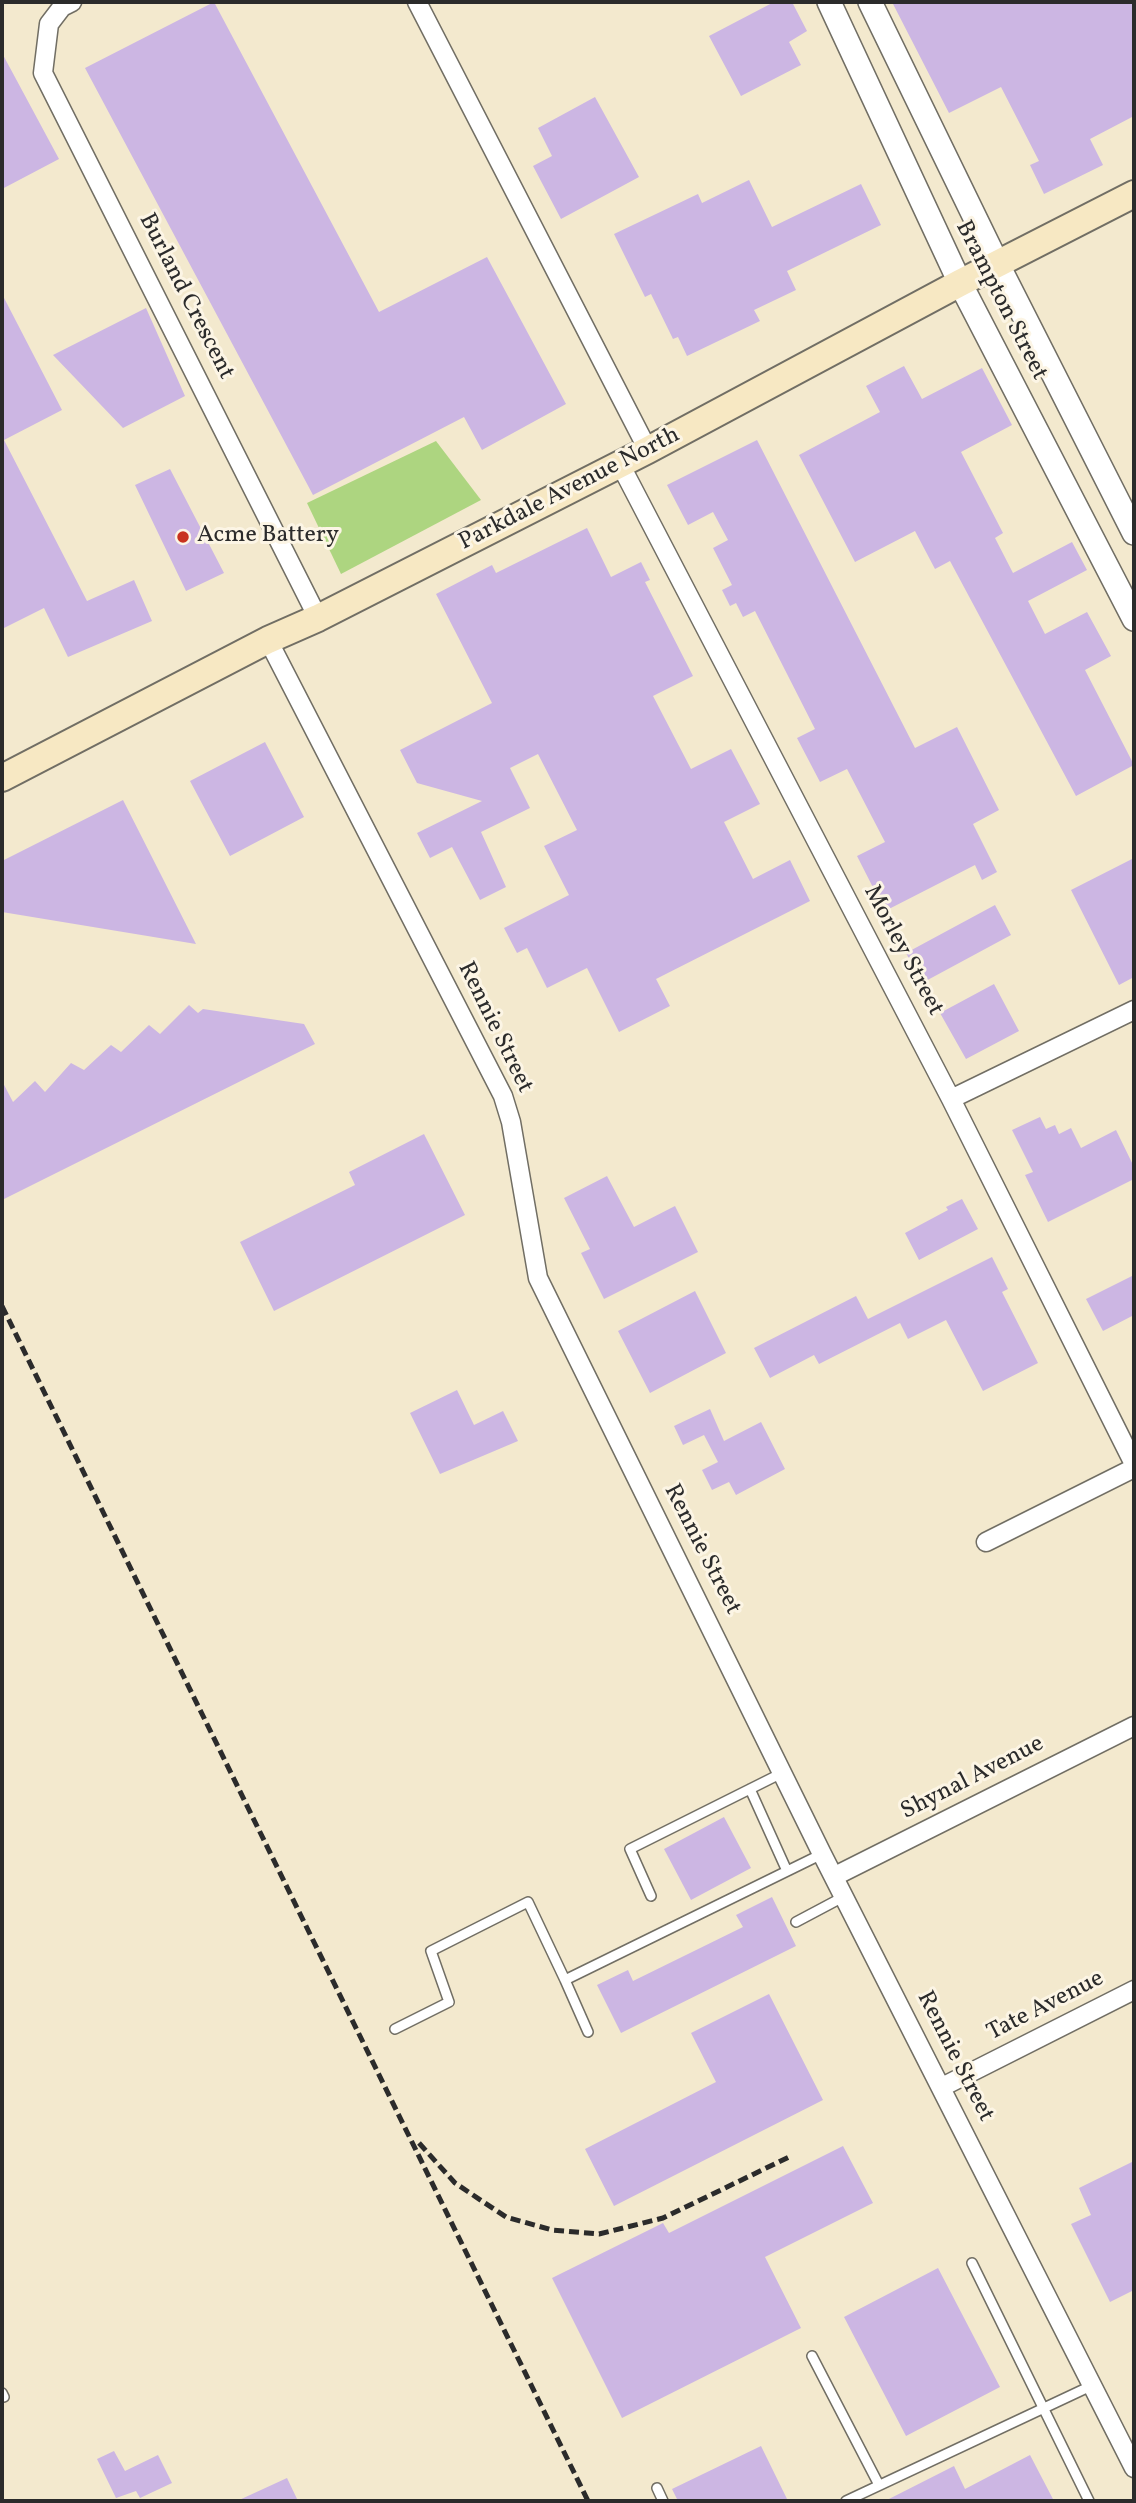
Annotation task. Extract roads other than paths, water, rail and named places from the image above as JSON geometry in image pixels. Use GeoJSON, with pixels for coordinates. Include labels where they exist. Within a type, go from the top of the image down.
{"type":"FeatureCollection","features":[{"type":"Feature","properties":{"kind":"main road","name":"Parkdale Avenue North"},"geometry":{"type":"LineString","coordinates":[[2,778],[268,640],[318,618],[621,464],[960,283],[1134,194]]}},
{"type":"Feature","properties":{"kind":"street","name":"Burland Crescent"},"geometry":{"type":"LineString","coordinates":[[72,2],[62,7],[48,24],[43,73],[62,104],[318,618]]}},
{"type":"Feature","properties":{"kind":"street"},"geometry":{"type":"LineString","coordinates":[[416,2],[648,450]]}},
{"type":"Feature","properties":{"kind":"street","name":"Brampton Street"},"geometry":{"type":"LineString","coordinates":[[829,2],[960,283],[1134,619]]}},
{"type":"Feature","properties":{"kind":"street","name":"Brampton Street"},"geometry":{"type":"LineString","coordinates":[[870,2],[998,265],[1134,533]]}},
{"type":"Feature","properties":{"kind":"street","name":"Morley Street"},"geometry":{"type":"LineString","coordinates":[[621,464],[951,1099],[1134,1466]]}},
{"type":"Feature","properties":{"kind":"street","name":"Rennie Street"},"geometry":{"type":"LineString","coordinates":[[268,640],[503,1096],[511,1122],[538,1278],[784,1772],[822,1854],[1134,2468]]}},
{"type":"Feature","properties":{"kind":"street"},"geometry":{"type":"LineString","coordinates":[[951,1099],[1134,1010]]}},
{"type":"Feature","properties":{"kind":"street"},"geometry":{"type":"LineString","coordinates":[[986,1542],[1134,1466]]}},
{"type":"Feature","properties":{"kind":"street","name":"Shynal Avenue"},"geometry":{"type":"LineString","coordinates":[[835,1876],[1134,1726]]}},
{"type":"Feature","properties":{"kind":"street","name":"Tate Avenue"},"geometry":{"type":"LineString","coordinates":[[942,2087],[1134,1990]]}},
{"type":"Feature","properties":{"kind":"lane"},"geometry":{"type":"LineString","coordinates":[[651,1896],[630,1849],[784,1772]]}},
{"type":"Feature","properties":{"kind":"lane"},"geometry":{"type":"LineString","coordinates":[[750,1789],[787,1871]]}},
{"type":"Feature","properties":{"kind":"lane"},"geometry":{"type":"LineString","coordinates":[[565,1980],[822,1854]]}},
{"type":"Feature","properties":{"kind":"lane"},"geometry":{"type":"LineString","coordinates":[[796,1922],[845,1896]]}},
{"type":"Feature","properties":{"kind":"lane"},"geometry":{"type":"LineString","coordinates":[[395,2029],[449,2002],[431,1951],[528,1902],[588,2032]]}},
{"type":"Feature","properties":{"kind":"lane"},"geometry":{"type":"LineString","coordinates":[[972,2263],[1089,2501]]}},
{"type":"Feature","properties":{"kind":"lane"},"geometry":{"type":"LineString","coordinates":[[812,2356],[880,2485]]}},
{"type":"Feature","properties":{"kind":"lane"},"geometry":{"type":"LineString","coordinates":[[846,2501],[1093,2385]]}},
{"type":"Feature","properties":{"kind":"lane"},"geometry":{"type":"LineString","coordinates":[[657,2488],[663,2501]]}},
{"type":"Feature","properties":{"kind":"railway"},"geometry":{"type":"LineString","coordinates":[[2,1306],[588,2501]]}},
{"type":"Feature","properties":{"kind":"railway"},"geometry":{"type":"LineString","coordinates":[[419,2143],[455,2183],[506,2217],[552,2230],[599,2234],[663,2218],[789,2157]]}},
{"type":"Feature","properties":{"kind":"place","name":"Acme Battery"},"geometry":{"type":"Point","coordinates":[183,537]}}]}
